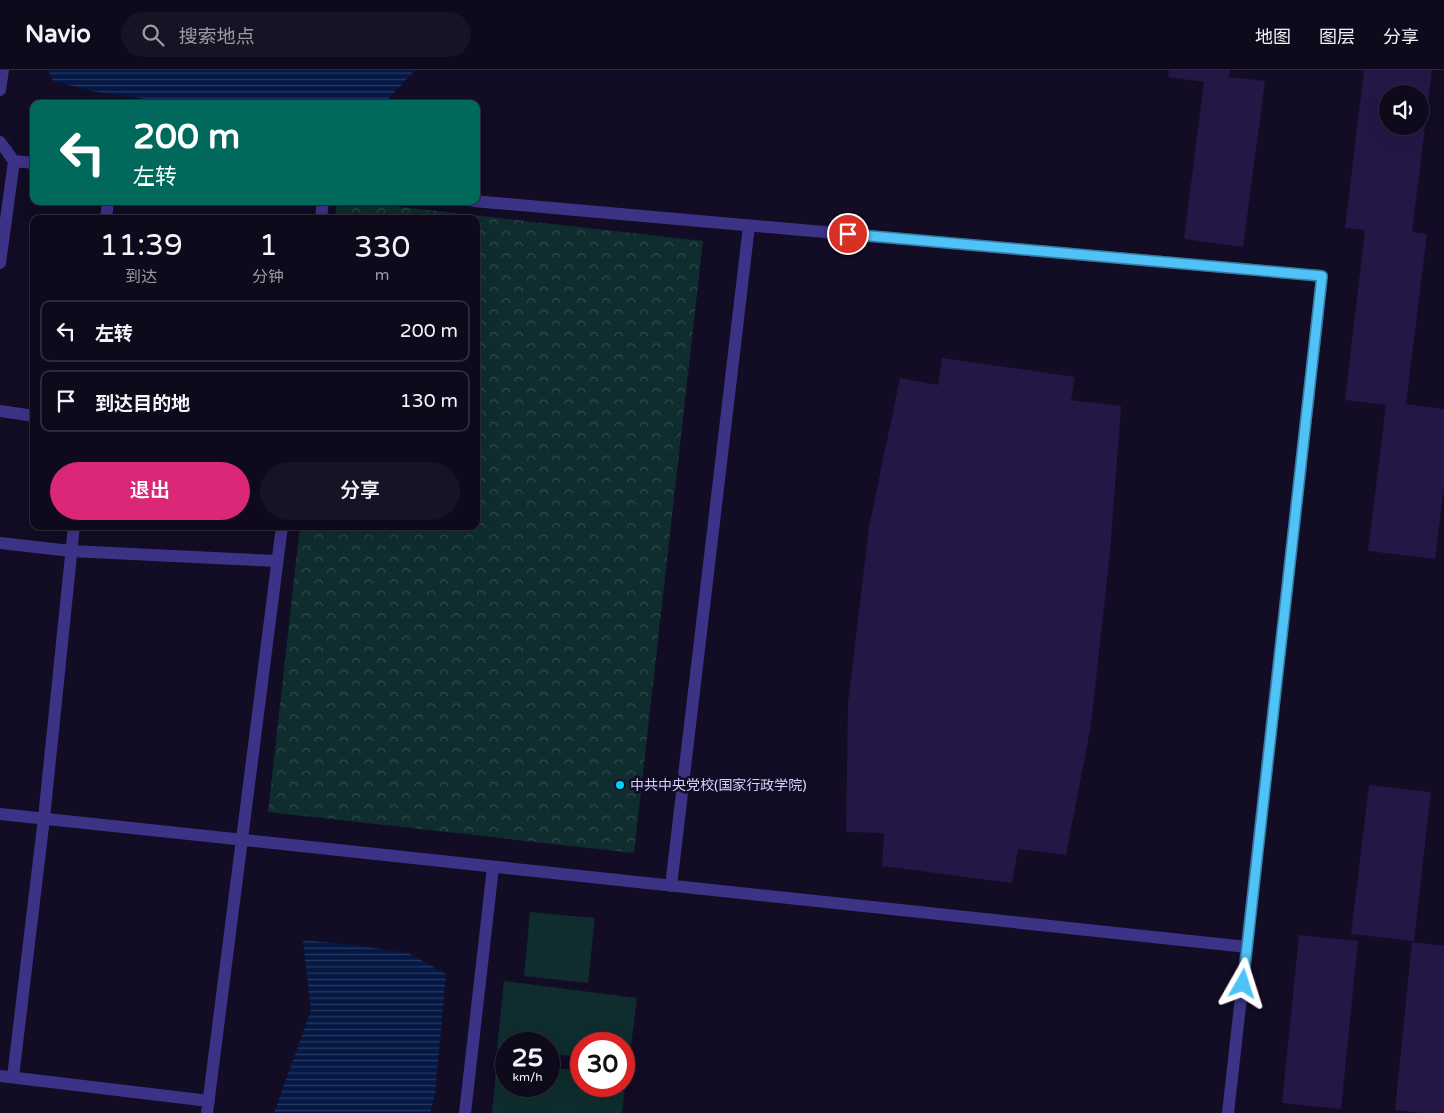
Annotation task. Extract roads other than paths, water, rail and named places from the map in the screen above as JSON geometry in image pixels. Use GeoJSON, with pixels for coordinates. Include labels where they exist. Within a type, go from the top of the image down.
{"type":"FeatureCollection","features":[{"type":"Feature","properties":{"kind":"street"},"geometry":{"type":"LineString","coordinates":[[0,90],[3,70]]}},
{"type":"Feature","properties":{"kind":"street"},"geometry":{"type":"LineString","coordinates":[[0,142],[14,161],[0,263]]}},
{"type":"Feature","properties":{"kind":"street"},"geometry":{"type":"LineString","coordinates":[[14,161],[30,162]]}},
{"type":"Feature","properties":{"kind":"street"},"geometry":{"type":"LineString","coordinates":[[480,202],[1322,276],[1228,1113]]}},
{"type":"Feature","properties":{"kind":"street"},"geometry":{"type":"LineString","coordinates":[[671,886],[749,226]]}},
{"type":"Feature","properties":{"kind":"street"},"geometry":{"type":"LineString","coordinates":[[0,410],[30,415]]}},
{"type":"Feature","properties":{"kind":"street"},"geometry":{"type":"LineString","coordinates":[[74,530],[44,818],[6,1076],[208,1107],[281,530]]}},
{"type":"Feature","properties":{"kind":"street"},"geometry":{"type":"LineString","coordinates":[[0,543],[72,551],[277,561]]}},
{"type":"Feature","properties":{"kind":"street"},"geometry":{"type":"LineString","coordinates":[[0,814],[1247,947]]}},
{"type":"Feature","properties":{"kind":"street"},"geometry":{"type":"LineString","coordinates":[[466,1113],[493,866]]}},
{"type":"Feature","properties":{"kind":"water"},"geometry":{"type":"Polygon","coordinates":[[[48,70],[415,70],[388,100],[153,100],[96,92],[53,81],[48,70]]]}},
{"type":"Feature","properties":{"kind":"water"},"geometry":{"type":"Polygon","coordinates":[[[303,940],[408,953],[446,974],[435,1095],[430,1113],[274,1113],[311,1010],[303,940]]]}},
{"type":"Feature","properties":{"kind":"place","name":"中共中央党校(国家行政学院)"},"geometry":{"type":"Point","coordinates":[620,785]}}]}
